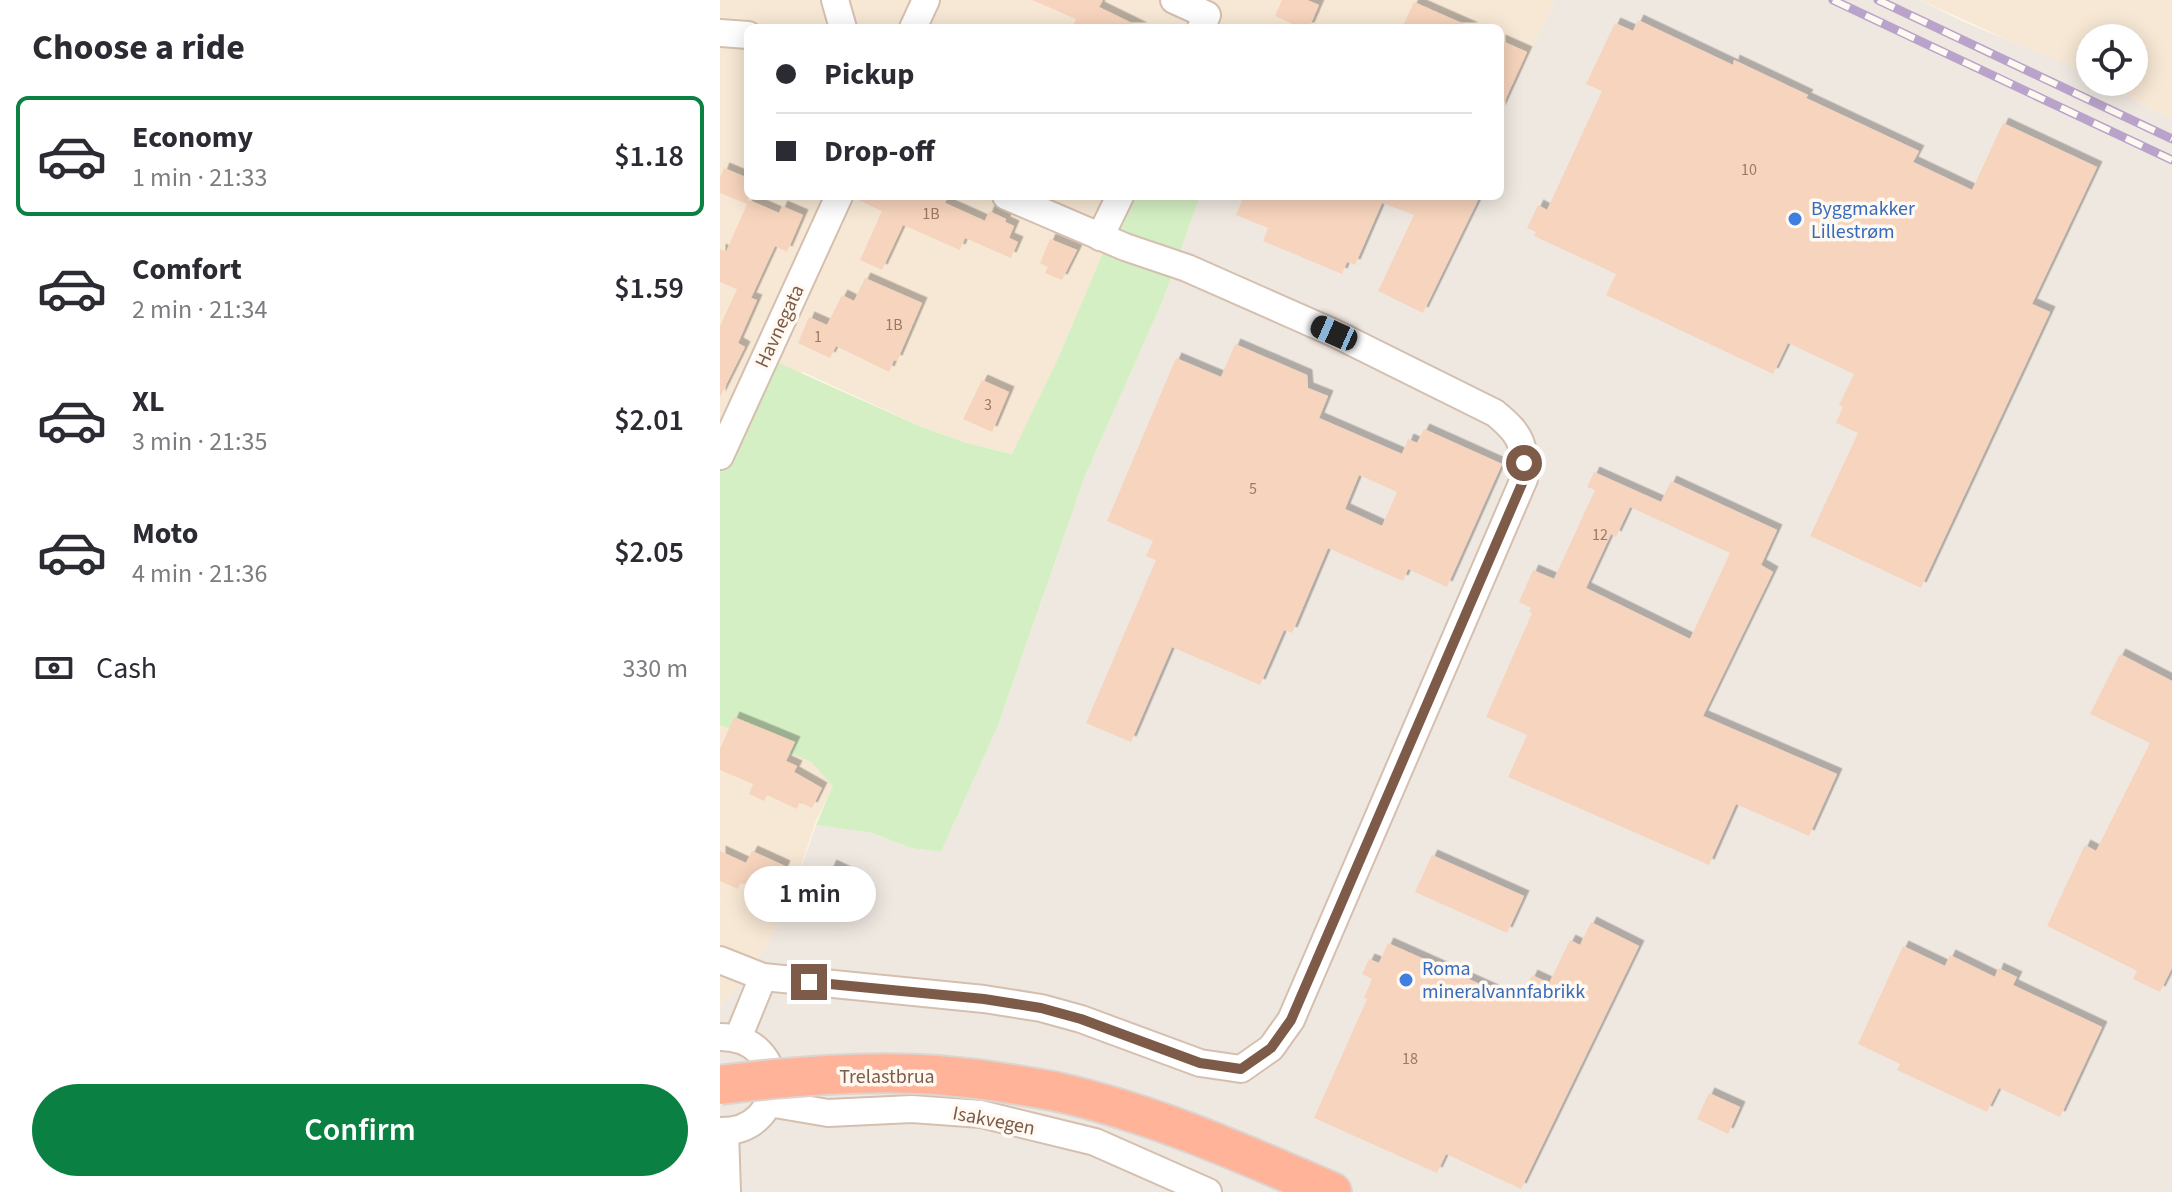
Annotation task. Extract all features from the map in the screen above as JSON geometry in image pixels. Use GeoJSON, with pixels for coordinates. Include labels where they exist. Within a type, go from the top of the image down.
{"type":"FeatureCollection","features":[{"type":"Feature","properties":{"kind":"highway","name":"Trelastbrua"},"geometry":{"type":"LineString","coordinates":[[720,1085],[876,1073],[934,1075],[1053,1091],[1102,1102],[1213,1142],[1332,1192]]}},
{"type":"Feature","properties":{"kind":"street"},"geometry":{"type":"LineString","coordinates":[[835,0],[842,24]]}},
{"type":"Feature","properties":{"kind":"street"},"geometry":{"type":"LineString","coordinates":[[915,24],[926,0]]}},
{"type":"Feature","properties":{"kind":"street"},"geometry":{"type":"LineString","coordinates":[[1174,0],[1207,15],[1203,24]]}},
{"type":"Feature","properties":{"kind":"street"},"geometry":{"type":"LineString","coordinates":[[720,33],[744,35]]}},
{"type":"Feature","properties":{"kind":"street","name":"Havnegata"},"geometry":{"type":"LineString","coordinates":[[720,456],[837,200]]}},
{"type":"Feature","properties":{"kind":"street"},"geometry":{"type":"LineString","coordinates":[[720,960],[763,977],[984,999],[1041,1008],[1081,1019],[1200,1063],[1241,1069],[1271,1048],[1291,1020],[1524,479],[1524,447],[1515,429],[1495,413],[1347,339],[1187,268],[1112,242],[1015,200]]}},
{"type":"Feature","properties":{"kind":"street"},"geometry":{"type":"LineString","coordinates":[[1112,242],[1119,200]]}},
{"type":"Feature","properties":{"kind":"street"},"geometry":{"type":"LineString","coordinates":[[727,1192],[722,1131],[745,1127],[760,1116],[773,1091],[772,1074],[766,1059],[747,1041],[729,1038],[763,977]]}},
{"type":"Feature","properties":{"kind":"street","name":"Isakvegen"},"geometry":{"type":"LineString","coordinates":[[769,1103],[828,1113],[912,1109],[981,1114],[1095,1142],[1208,1192]]}},
{"type":"Feature","properties":{"kind":"shaded area"},"geometry":{"type":"Polygon","coordinates":[[[720,0],[1555,0],[1504,107],[1504,24],[744,24],[744,200],[1125,200],[1059,356],[1013,454],[924,428],[803,372],[720,457],[720,0]]]}},
{"type":"Feature","properties":{"kind":"shaded area"},"geometry":{"type":"Polygon","coordinates":[[[1555,0],[1920,0],[2076,69],[2076,96],[2126,96],[2172,120],[2172,1192],[720,1192],[720,1007],[745,978],[773,936],[790,900],[816,825],[872,833],[911,848],[941,852],[997,728],[1085,476],[1163,300],[1199,200],[1504,200],[1504,106],[1555,0]]]}},
{"type":"Feature","properties":{"kind":"shaded area"},"geometry":{"type":"Polygon","coordinates":[[[1920,0],[2172,0],[2172,120],[2126,96],[2148,96],[2148,24],[2076,24],[2076,71],[1920,0]]]}},
{"type":"Feature","properties":{"kind":"shaded area"},"geometry":{"type":"Polygon","coordinates":[[[720,725],[811,762],[834,786],[816,821],[790,900],[773,936],[745,978],[720,1007],[720,725]]]}},
{"type":"Feature","properties":{"kind":"green space"},"geometry":{"type":"Polygon","coordinates":[[[1125,200],[1199,200],[1163,300],[1085,476],[997,728],[941,852],[911,848],[872,833],[816,825],[833,786],[811,762],[720,725],[720,457],[774,361],[924,428],[1012,454],[1059,356],[1125,200]]]}},
{"type":"Feature","properties":{"kind":"building"},"geometry":{"type":"Polygon","coordinates":[[[1032,0],[1103,0],[1099,7],[1134,24],[1074,24],[1076,19],[1032,0]]]}},
{"type":"Feature","properties":{"kind":"building"},"geometry":{"type":"Polygon","coordinates":[[[1282,0],[1307,0],[1319,5],[1311,24],[1292,24],[1275,16],[1282,0]]]}},
{"type":"Feature","properties":{"kind":"building"},"geometry":{"type":"Polygon","coordinates":[[[1414,2],[1464,24],[1404,24],[1414,2]]]}},
{"type":"Feature","properties":{"kind":"building"},"geometry":{"type":"Polygon","coordinates":[[[1638,20],[1733,65],[1734,60],[1919,151],[1913,162],[1972,190],[2003,123],[2097,167],[2032,304],[2050,312],[1921,588],[1810,536],[1858,433],[1836,423],[1843,407],[1839,405],[1854,374],[1788,343],[1773,374],[1606,295],[1616,274],[1534,236],[1536,232],[1527,228],[1538,205],[1547,210],[1602,91],[1586,84],[1615,23],[1633,31],[1638,20]]]}},
{"type":"Feature","properties":{"kind":"building"},"geometry":{"type":"Polygon","coordinates":[[[1504,42],[1527,52],[1504,102],[1504,42]]]}},
{"type":"Feature","properties":{"kind":"building"},"geometry":{"type":"Polygon","coordinates":[[[724,168],[744,176],[744,200],[779,213],[782,206],[803,215],[787,252],[775,246],[751,298],[757,300],[738,343],[745,347],[720,397],[720,326],[737,289],[720,282],[720,249],[726,252],[747,204],[720,193],[724,168]]]}},
{"type":"Feature","properties":{"kind":"building"},"geometry":{"type":"Polygon","coordinates":[[[858,200],[946,200],[945,203],[985,221],[989,211],[1014,226],[1009,238],[1018,242],[1011,258],[965,238],[960,250],[903,225],[882,270],[860,260],[882,211],[858,200]]]}},
{"type":"Feature","properties":{"kind":"building"},"geometry":{"type":"Polygon","coordinates":[[[1242,200],[1478,200],[1423,313],[1378,291],[1414,215],[1382,203],[1355,265],[1347,262],[1342,274],[1263,241],[1268,228],[1236,215],[1242,200]]]}},
{"type":"Feature","properties":{"kind":"building"},"geometry":{"type":"Polygon","coordinates":[[[1050,239],[1077,250],[1062,280],[1045,273],[1048,267],[1040,263],[1050,239]]]}},
{"type":"Feature","properties":{"kind":"building"},"geometry":{"type":"Polygon","coordinates":[[[865,278],[922,303],[897,361],[894,360],[889,372],[836,346],[830,358],[798,343],[809,317],[827,325],[842,295],[854,301],[865,278]]]}},
{"type":"Feature","properties":{"kind":"building"},"geometry":{"type":"Polygon","coordinates":[[[1235,344],[1307,375],[1308,388],[1328,396],[1319,418],[1402,454],[1408,439],[1417,443],[1424,429],[1502,464],[1447,587],[1408,569],[1403,581],[1328,548],[1292,633],[1284,630],[1260,685],[1172,647],[1131,742],[1086,723],[1156,560],[1146,556],[1153,541],[1107,521],[1176,358],[1221,377],[1235,344]],[[1359,475],[1345,509],[1382,526],[1397,492],[1359,475]]]}},
{"type":"Feature","properties":{"kind":"building"},"geometry":{"type":"Polygon","coordinates":[[[982,380],[1009,392],[992,432],[963,419],[982,380]]]}},
{"type":"Feature","properties":{"kind":"building"},"geometry":{"type":"Polygon","coordinates":[[[1594,472],[1661,502],[1671,481],[1777,530],[1761,565],[1773,572],[1703,716],[1837,774],[1809,836],[1736,804],[1709,865],[1508,777],[1527,735],[1486,717],[1532,613],[1529,612],[1531,608],[1519,602],[1533,570],[1554,579],[1595,490],[1587,487],[1594,472]],[[1630,507],[1616,537],[1611,534],[1586,588],[1690,639],[1730,553],[1630,507]]]}},
{"type":"Feature","properties":{"kind":"building"},"geometry":{"type":"Polygon","coordinates":[[[2120,654],[2172,681],[2172,968],[2160,992],[2133,979],[2137,971],[2047,926],[2085,845],[2096,851],[2150,743],[2090,714],[2120,654]]]}},
{"type":"Feature","properties":{"kind":"building"},"geometry":{"type":"Polygon","coordinates":[[[734,717],[795,742],[786,761],[797,766],[794,772],[822,788],[812,808],[800,802],[797,809],[767,795],[764,801],[749,794],[753,784],[720,770],[720,749],[734,717]]]}},
{"type":"Feature","properties":{"kind":"building"},"geometry":{"type":"Polygon","coordinates":[[[720,851],[746,863],[752,851],[785,866],[771,896],[741,882],[738,889],[720,881],[720,851]]]}},
{"type":"Feature","properties":{"kind":"building"},"geometry":{"type":"Polygon","coordinates":[[[1432,855],[1524,896],[1507,933],[1415,892],[1432,855]]]}},
{"type":"Feature","properties":{"kind":"building"},"geometry":{"type":"Polygon","coordinates":[[[831,865],[848,873],[838,894],[821,887],[831,865]]]}},
{"type":"Feature","properties":{"kind":"building"},"geometry":{"type":"Polygon","coordinates":[[[1591,922],[1639,946],[1521,1189],[1446,1154],[1437,1173],[1314,1118],[1367,999],[1364,998],[1372,979],[1362,974],[1369,959],[1379,963],[1388,943],[1520,1002],[1532,975],[1549,983],[1570,940],[1580,945],[1591,922]]]}},
{"type":"Feature","properties":{"kind":"building"},"geometry":{"type":"Polygon","coordinates":[[[1903,946],[1945,966],[1950,955],[1995,977],[1998,968],[2017,977],[2013,985],[2102,1027],[2060,1117],[1999,1088],[1987,1112],[1897,1070],[1900,1064],[1858,1044],[1903,946]]]}},
{"type":"Feature","properties":{"kind":"building"},"geometry":{"type":"Polygon","coordinates":[[[1709,1093],[1740,1107],[1728,1134],[1697,1119],[1709,1093]]]}},
{"type":"Feature","properties":{"kind":"railway"},"geometry":{"type":"LineString","coordinates":[[1833,0],[2172,160]]}},
{"type":"Feature","properties":{"kind":"railway"},"geometry":{"type":"LineString","coordinates":[[1878,0],[2172,139]]}},
{"type":"Feature","properties":{"kind":"place","name":"Byggmakker Lillestrøm"},"geometry":{"type":"Point","coordinates":[1795,219]}},
{"type":"Feature","properties":{"kind":"place","name":"Roma mineralvannfabrikk"},"geometry":{"type":"Point","coordinates":[1406,980]}},
{"type":"Feature","properties":{"kind":"route"},"geometry":{"type":"LineString","coordinates":[[809,982],[984,999],[1041,1008],[1081,1019],[1200,1063],[1241,1069],[1271,1048],[1291,1020],[1524,479],[1524,463]]}}]}
